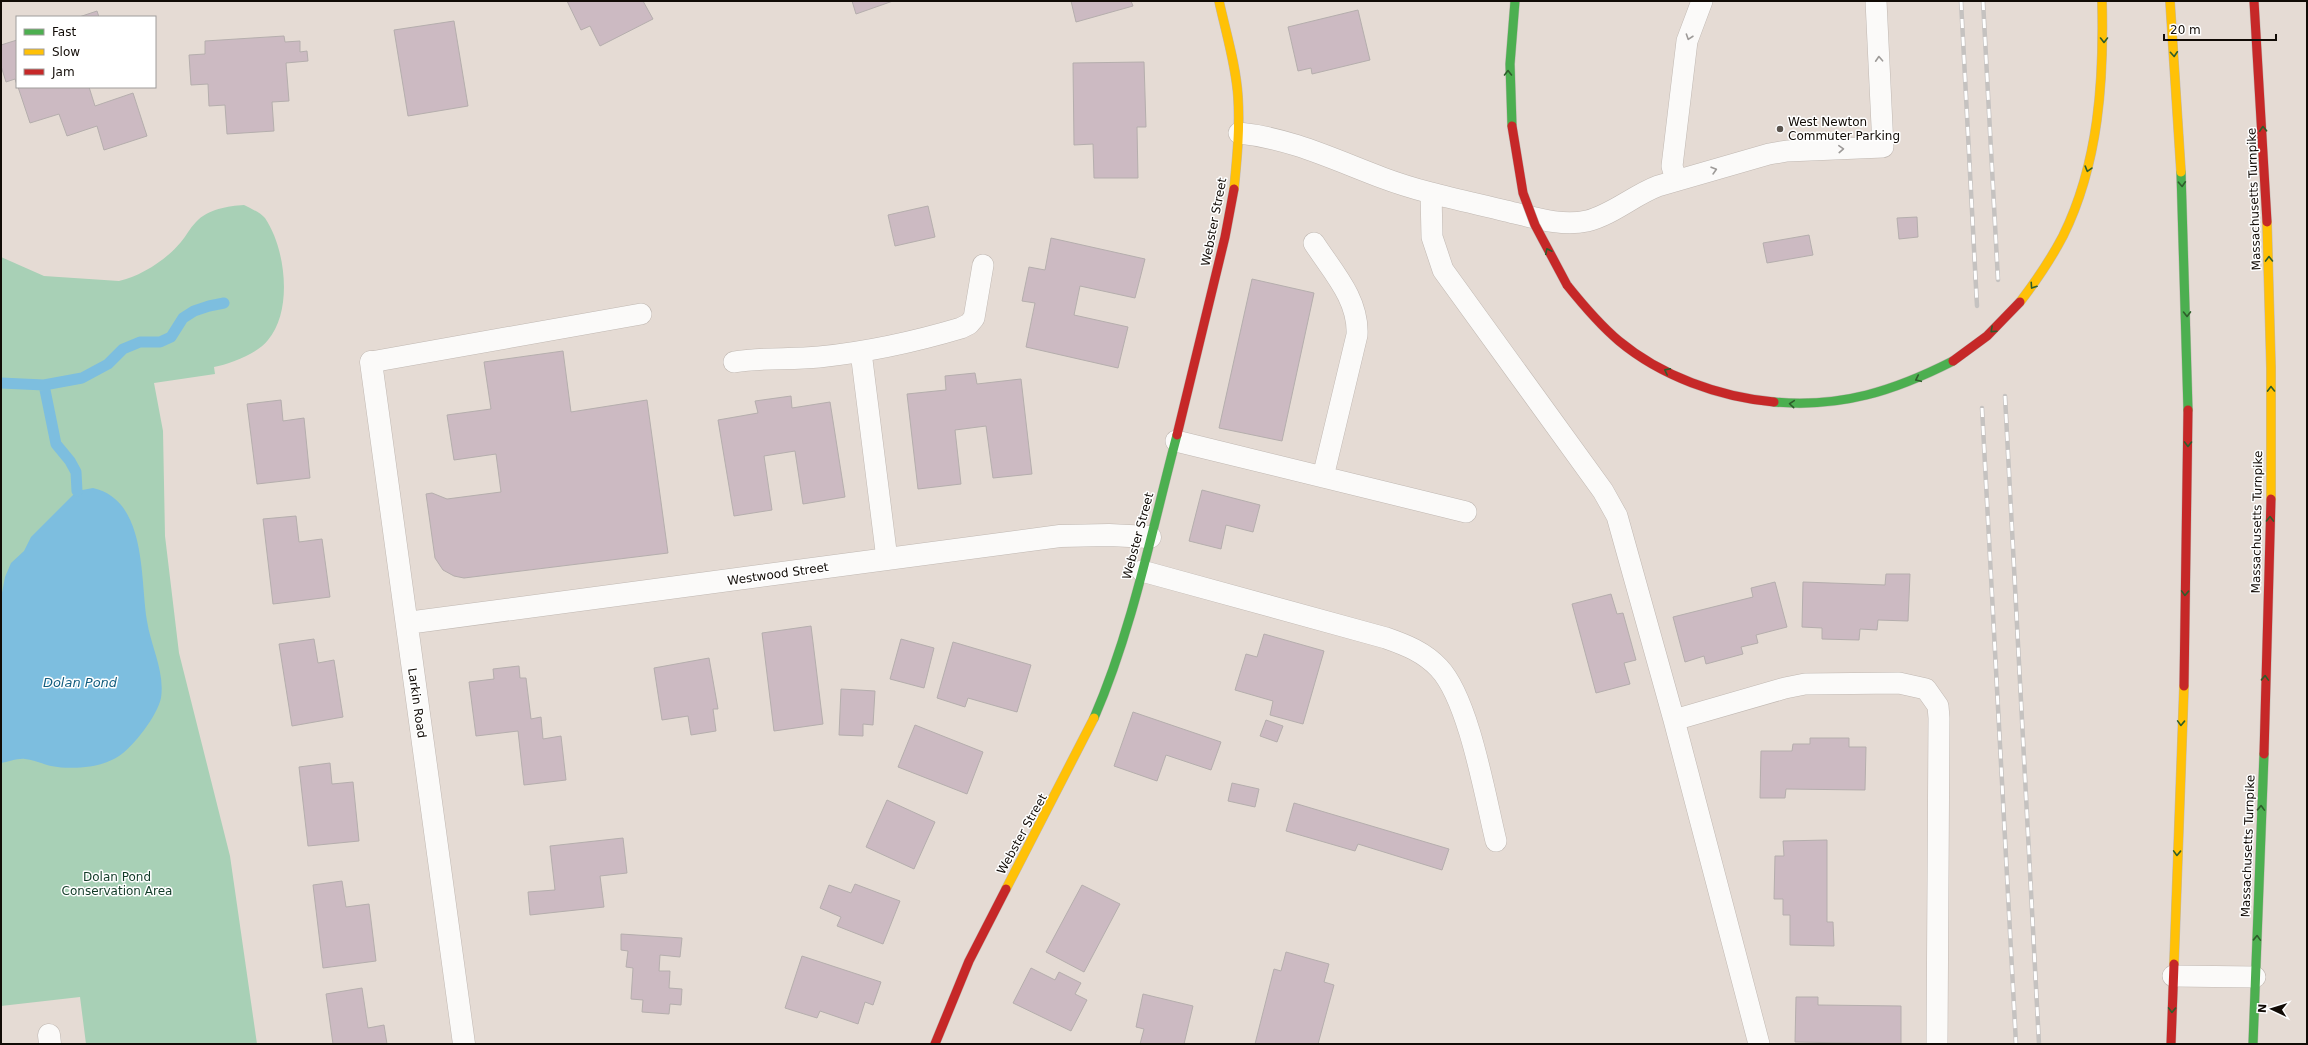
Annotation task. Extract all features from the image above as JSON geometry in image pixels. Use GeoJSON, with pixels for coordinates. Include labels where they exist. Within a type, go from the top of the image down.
{"type":"FeatureCollection","features":[{"type":"Feature","properties":{"kind":"main road","name":"Webster Street"},"geometry":{"type":"LineString","coordinates":[[935,1044],[969,961],[1016,869],[1062,785],[1098,710],[1118,654],[1142,571],[1176,441],[1225,237],[1234,190],[1239,133],[1236,79],[1219,1]]}},
{"type":"Feature","properties":{"kind":"main road"},"geometry":{"type":"LineString","coordinates":[[1515,1],[1508,58],[1508,88],[1512,126],[1523,193],[1535,225],[1567,285],[1598,320],[1640,356],[1670,373],[1738,397],[1798,405],[1864,398],[1905,385],[1952,361],[1987,336],[2020,302],[2049,262],[2065,231],[2089,168],[2101,101],[2104,65],[2102,1]]}},
{"type":"Feature","properties":{"kind":"main road"},"geometry":{"type":"LineString","coordinates":[[2170,1],[2184,211],[2188,417],[2186,554],[2171,1044]]}},
{"type":"Feature","properties":{"kind":"main road","name":"Massachusetts Turnpike"},"geometry":{"type":"LineString","coordinates":[[2253,1044],[2269,558],[2271,419],[2267,204],[2254,1]]}},
{"type":"Feature","properties":{"kind":"street","name":"Larkin Road"},"geometry":{"type":"LineString","coordinates":[[371,362],[464,1044]]}},
{"type":"Feature","properties":{"kind":"street","name":"Westwood Street"},"geometry":{"type":"LineString","coordinates":[[406,623],[1060,536],[1109,534],[1150,537]]}},
{"type":"Feature","properties":{"kind":"lane"},"geometry":{"type":"LineString","coordinates":[[1676,180],[1672,166],[1687,42],[1702,1]]}},
{"type":"Feature","properties":{"kind":"lane"},"geometry":{"type":"LineString","coordinates":[[1239,133],[1267,136],[1289,142],[1383,178],[1432,193],[1549,221],[1575,223],[1599,217],[1642,192],[1676,180],[1752,159],[1787,151],[1883,147],[1876,1]]}},
{"type":"Feature","properties":{"kind":"lane"},"geometry":{"type":"LineString","coordinates":[[1432,193],[1432,237],[1443,270],[1603,491],[1617,516],[1674,720],[1760,1044]]}},
{"type":"Feature","properties":{"kind":"lane"},"geometry":{"type":"LineString","coordinates":[[1314,243],[1350,298],[1355,310],[1357,322],[1357,335],[1324,477]]}},
{"type":"Feature","properties":{"kind":"lane"},"geometry":{"type":"LineString","coordinates":[[734,362],[751,359],[818,357],[861,352],[913,342],[969,324],[974,318],[977,309],[983,265]]}},
{"type":"Feature","properties":{"kind":"lane"},"geometry":{"type":"LineString","coordinates":[[371,362],[641,314]]}},
{"type":"Feature","properties":{"kind":"lane"},"geometry":{"type":"LineString","coordinates":[[861,352],[887,559]]}},
{"type":"Feature","properties":{"kind":"lane"},"geometry":{"type":"LineString","coordinates":[[1176,441],[1466,512]]}},
{"type":"Feature","properties":{"kind":"lane"},"geometry":{"type":"LineString","coordinates":[[1142,571],[1386,638],[1407,645],[1425,655],[1440,668],[1460,703],[1496,841]]}},
{"type":"Feature","properties":{"kind":"lane"},"geometry":{"type":"LineString","coordinates":[[1674,720],[1744,698],[1806,684],[1899,683],[1926,689],[1933,696],[1938,706],[1939,718],[1937,1044]]}},
{"type":"Feature","properties":{"kind":"lane"},"geometry":{"type":"LineString","coordinates":[[2173,976],[2255,977]]}},
{"type":"Feature","properties":{"kind":"green space","name":"Dolan Pond Conservation Area"},"geometry":{"type":"Polygon","coordinates":[[[244,205],[258,212],[265,218],[278,246],[284,280],[284,297],[276,328],[268,340],[257,350],[235,361],[214,367],[215,374],[154,383],[163,431],[165,536],[179,653],[230,856],[257,1044],[86,1044],[80,997],[1,1006],[1,257],[44,276],[119,281],[136,275],[161,261],[175,249],[196,222],[206,214],[225,207],[244,205]]]}},
{"type":"Feature","properties":{"kind":"water","name":"Dolan Pond"},"geometry":{"type":"Polygon","coordinates":[[[93,488],[111,495],[123,508],[132,524],[138,543],[147,621],[161,678],[162,688],[159,705],[150,722],[138,738],[119,756],[104,763],[86,767],[68,768],[51,766],[25,759],[1,763],[1,598],[5,577],[11,563],[24,551],[31,537],[77,491],[93,488]]]}},
{"type":"Feature","properties":{"kind":"building"},"geometry":{"type":"Polygon","coordinates":[[[567,1],[643,1],[653,19],[600,46],[590,26],[581,30],[567,1]]]}},
{"type":"Feature","properties":{"kind":"building"},"geometry":{"type":"Polygon","coordinates":[[[852,1],[893,1],[856,14],[852,1]]]}},
{"type":"Feature","properties":{"kind":"building"},"geometry":{"type":"Polygon","coordinates":[[[1071,1],[1131,1],[1133,6],[1076,22],[1071,1]]]}},
{"type":"Feature","properties":{"kind":"building"},"geometry":{"type":"Polygon","coordinates":[[[1358,10],[1370,60],[1312,74],[1311,68],[1298,71],[1288,27],[1358,10]]]}},
{"type":"Feature","properties":{"kind":"building"},"geometry":{"type":"Polygon","coordinates":[[[97,11],[99,16],[82,16],[97,11]]]}},
{"type":"Feature","properties":{"kind":"building"},"geometry":{"type":"Polygon","coordinates":[[[454,21],[468,106],[408,116],[394,30],[454,21]]]}},
{"type":"Feature","properties":{"kind":"building"},"geometry":{"type":"Polygon","coordinates":[[[284,36],[285,42],[300,41],[300,52],[307,51],[308,61],[286,63],[289,101],[272,102],[274,131],[227,134],[225,105],[209,106],[208,84],[191,85],[189,55],[205,54],[205,41],[284,36]]]}},
{"type":"Feature","properties":{"kind":"building"},"geometry":{"type":"Polygon","coordinates":[[[16,40],[16,82],[15,79],[6,82],[1,66],[1,45],[16,40]]]}},
{"type":"Feature","properties":{"kind":"building"},"geometry":{"type":"Polygon","coordinates":[[[1144,62],[1146,127],[1137,127],[1138,178],[1094,178],[1093,144],[1074,145],[1073,63],[1144,62]]]}},
{"type":"Feature","properties":{"kind":"building"},"geometry":{"type":"Polygon","coordinates":[[[18,88],[89,88],[95,106],[133,93],[147,136],[104,150],[97,126],[67,136],[59,114],[30,123],[18,88]]]}},
{"type":"Feature","properties":{"kind":"building"},"geometry":{"type":"Polygon","coordinates":[[[928,206],[935,237],[895,246],[888,215],[928,206]]]}},
{"type":"Feature","properties":{"kind":"building"},"geometry":{"type":"Polygon","coordinates":[[[1917,217],[1918,237],[1899,239],[1897,218],[1917,217]]]}},
{"type":"Feature","properties":{"kind":"building"},"geometry":{"type":"Polygon","coordinates":[[[1809,235],[1813,255],[1767,263],[1763,243],[1809,235]]]}},
{"type":"Feature","properties":{"kind":"building"},"geometry":{"type":"Polygon","coordinates":[[[1051,238],[1145,259],[1135,298],[1080,286],[1074,315],[1128,327],[1118,368],[1026,347],[1035,303],[1022,301],[1029,267],[1045,270],[1051,238]]]}},
{"type":"Feature","properties":{"kind":"building"},"geometry":{"type":"Polygon","coordinates":[[[1252,279],[1314,293],[1282,441],[1219,428],[1252,279]]]}},
{"type":"Feature","properties":{"kind":"building"},"geometry":{"type":"Polygon","coordinates":[[[563,351],[571,412],[647,400],[668,553],[464,578],[454,576],[443,570],[435,558],[426,494],[432,493],[447,499],[501,492],[496,454],[454,460],[447,415],[491,409],[484,362],[563,351]]]}},
{"type":"Feature","properties":{"kind":"building"},"geometry":{"type":"Polygon","coordinates":[[[975,373],[977,384],[1021,379],[1032,474],[993,478],[986,426],[955,430],[961,484],[918,489],[907,394],[946,390],[945,376],[975,373]]]}},
{"type":"Feature","properties":{"kind":"building"},"geometry":{"type":"Polygon","coordinates":[[[791,396],[792,408],[830,402],[845,497],[803,504],[795,451],[764,456],[772,510],[734,516],[718,420],[758,413],[755,401],[791,396]]]}},
{"type":"Feature","properties":{"kind":"building"},"geometry":{"type":"Polygon","coordinates":[[[281,400],[283,421],[304,418],[310,478],[257,484],[247,404],[281,400]]]}},
{"type":"Feature","properties":{"kind":"building"},"geometry":{"type":"Polygon","coordinates":[[[1202,490],[1260,505],[1253,532],[1226,525],[1221,549],[1189,541],[1202,490]]]}},
{"type":"Feature","properties":{"kind":"building"},"geometry":{"type":"Polygon","coordinates":[[[296,516],[299,542],[322,539],[330,597],[273,604],[263,519],[296,516]]]}},
{"type":"Feature","properties":{"kind":"building"},"geometry":{"type":"Polygon","coordinates":[[[1886,574],[1910,574],[1908,621],[1878,620],[1877,630],[1860,629],[1859,640],[1822,639],[1822,628],[1802,627],[1803,582],[1885,585],[1886,574]]]}},
{"type":"Feature","properties":{"kind":"building"},"geometry":{"type":"Polygon","coordinates":[[[1775,582],[1787,627],[1756,635],[1758,643],[1741,647],[1743,654],[1706,664],[1704,656],[1685,662],[1673,617],[1753,597],[1751,588],[1775,582]]]}},
{"type":"Feature","properties":{"kind":"building"},"geometry":{"type":"Polygon","coordinates":[[[1611,594],[1617,614],[1623,613],[1636,660],[1624,663],[1630,684],[1596,693],[1572,604],[1611,594]]]}},
{"type":"Feature","properties":{"kind":"building"},"geometry":{"type":"Polygon","coordinates":[[[811,626],[823,724],[774,731],[762,633],[811,626]]]}},
{"type":"Feature","properties":{"kind":"building"},"geometry":{"type":"Polygon","coordinates":[[[1264,634],[1324,651],[1303,724],[1270,715],[1273,701],[1235,690],[1246,654],[1257,657],[1264,634]]]}},
{"type":"Feature","properties":{"kind":"building"},"geometry":{"type":"Polygon","coordinates":[[[314,639],[318,663],[334,660],[343,717],[292,726],[279,644],[314,639]]]}},
{"type":"Feature","properties":{"kind":"building"},"geometry":{"type":"Polygon","coordinates":[[[901,639],[934,648],[924,688],[890,679],[901,639]]]}},
{"type":"Feature","properties":{"kind":"building"},"geometry":{"type":"Polygon","coordinates":[[[953,642],[1031,665],[1017,712],[968,698],[965,707],[937,698],[953,642]]]}},
{"type":"Feature","properties":{"kind":"building"},"geometry":{"type":"Polygon","coordinates":[[[709,658],[718,709],[713,709],[716,731],[691,735],[688,716],[662,720],[654,668],[709,658]]]}},
{"type":"Feature","properties":{"kind":"building"},"geometry":{"type":"Polygon","coordinates":[[[519,666],[520,678],[526,678],[531,719],[541,717],[543,739],[561,736],[566,780],[524,785],[518,731],[476,736],[469,682],[494,679],[493,669],[519,666]]]}},
{"type":"Feature","properties":{"kind":"building"},"geometry":{"type":"Polygon","coordinates":[[[841,689],[875,691],[873,725],[863,724],[863,736],[839,735],[841,689]]]}},
{"type":"Feature","properties":{"kind":"building"},"geometry":{"type":"Polygon","coordinates":[[[1133,712],[1221,742],[1211,770],[1166,755],[1157,781],[1114,766],[1133,712]]]}},
{"type":"Feature","properties":{"kind":"building"},"geometry":{"type":"Polygon","coordinates":[[[1266,720],[1283,726],[1277,742],[1260,736],[1266,720]]]}},
{"type":"Feature","properties":{"kind":"building"},"geometry":{"type":"Polygon","coordinates":[[[915,725],[983,752],[967,794],[898,767],[915,725]]]}},
{"type":"Feature","properties":{"kind":"building"},"geometry":{"type":"Polygon","coordinates":[[[1810,738],[1849,738],[1849,747],[1866,747],[1865,790],[1786,789],[1785,798],[1760,798],[1761,751],[1792,751],[1793,744],[1810,744],[1810,738]]]}},
{"type":"Feature","properties":{"kind":"building"},"geometry":{"type":"Polygon","coordinates":[[[330,763],[332,784],[353,782],[359,841],[308,846],[299,767],[330,763]]]}},
{"type":"Feature","properties":{"kind":"building"},"geometry":{"type":"Polygon","coordinates":[[[1232,783],[1259,789],[1255,807],[1228,801],[1232,783]]]}},
{"type":"Feature","properties":{"kind":"building"},"geometry":{"type":"Polygon","coordinates":[[[887,800],[935,822],[914,869],[866,847],[887,800]]]}},
{"type":"Feature","properties":{"kind":"building"},"geometry":{"type":"Polygon","coordinates":[[[1294,803],[1449,849],[1442,870],[1358,844],[1355,851],[1286,831],[1294,803]]]}},
{"type":"Feature","properties":{"kind":"building"},"geometry":{"type":"Polygon","coordinates":[[[623,838],[627,873],[600,876],[604,907],[530,915],[528,892],[555,890],[550,846],[623,838]]]}},
{"type":"Feature","properties":{"kind":"building"},"geometry":{"type":"Polygon","coordinates":[[[1827,840],[1827,922],[1833,922],[1834,946],[1790,945],[1790,915],[1783,915],[1783,899],[1774,899],[1775,856],[1784,856],[1783,841],[1827,840]]]}},
{"type":"Feature","properties":{"kind":"building"},"geometry":{"type":"Polygon","coordinates":[[[342,881],[346,907],[369,904],[376,961],[323,968],[313,885],[342,881]]]}},
{"type":"Feature","properties":{"kind":"building"},"geometry":{"type":"Polygon","coordinates":[[[855,884],[900,901],[883,944],[837,926],[841,917],[820,908],[829,885],[851,893],[855,884]]]}},
{"type":"Feature","properties":{"kind":"building"},"geometry":{"type":"Polygon","coordinates":[[[1082,885],[1120,904],[1084,972],[1046,952],[1082,885]]]}},
{"type":"Feature","properties":{"kind":"building"},"geometry":{"type":"Polygon","coordinates":[[[621,934],[682,938],[680,957],[660,955],[659,971],[670,971],[669,988],[682,989],[681,1005],[670,1004],[669,1014],[642,1012],[643,1000],[631,999],[633,968],[626,967],[628,951],[621,950],[621,934]]]}},
{"type":"Feature","properties":{"kind":"building"},"geometry":{"type":"Polygon","coordinates":[[[1286,952],[1329,964],[1324,982],[1334,985],[1318,1044],[1255,1044],[1274,969],[1281,971],[1286,952]]]}},
{"type":"Feature","properties":{"kind":"building"},"geometry":{"type":"Polygon","coordinates":[[[802,956],[881,982],[873,1005],[865,1002],[858,1024],[820,1011],[817,1018],[785,1008],[802,956]]]}},
{"type":"Feature","properties":{"kind":"building"},"geometry":{"type":"Polygon","coordinates":[[[1031,968],[1055,980],[1059,972],[1081,983],[1075,994],[1087,1000],[1071,1031],[1013,1003],[1031,968]]]}},
{"type":"Feature","properties":{"kind":"building"},"geometry":{"type":"Polygon","coordinates":[[[362,988],[368,1028],[384,1025],[387,1044],[333,1044],[326,994],[362,988]]]}},
{"type":"Feature","properties":{"kind":"building"},"geometry":{"type":"Polygon","coordinates":[[[1143,994],[1193,1006],[1184,1044],[1140,1044],[1144,1029],[1136,1027],[1143,994]]]}},
{"type":"Feature","properties":{"kind":"building"},"geometry":{"type":"Polygon","coordinates":[[[1796,997],[1818,997],[1818,1005],[1901,1006],[1901,1044],[1795,1042],[1796,997]]]}},
{"type":"Feature","properties":{"kind":"waterway"},"geometry":{"type":"LineString","coordinates":[[1,383],[44,385],[82,378],[108,364],[123,349],[140,342],[160,342],[171,337],[183,318],[194,311],[224,303]]}},
{"type":"Feature","properties":{"kind":"waterway"},"geometry":{"type":"LineString","coordinates":[[44,385],[56,444],[70,461],[76,472],[77,491]]}},
{"type":"Feature","properties":{"kind":"railway"},"geometry":{"type":"LineString","coordinates":[[1961,1],[1977,306]]}},
{"type":"Feature","properties":{"kind":"railway"},"geometry":{"type":"LineString","coordinates":[[1983,1],[1998,280]]}},
{"type":"Feature","properties":{"kind":"railway"},"geometry":{"type":"LineString","coordinates":[[2005,396],[2039,1044]]}},
{"type":"Feature","properties":{"kind":"railway"},"geometry":{"type":"LineString","coordinates":[[1982,408],[2016,1044]]}},
{"type":"Feature","properties":{"kind":"traffic: fast"},"geometry":{"type":"LineString","coordinates":[[1512,126],[1510,64],[1515,1]]}},
{"type":"Feature","properties":{"kind":"traffic: fast"},"geometry":{"type":"LineString","coordinates":[[2181,172],[2188,410]]}},
{"type":"Feature","properties":{"kind":"traffic: fast"},"geometry":{"type":"LineString","coordinates":[[1774,402],[1799,403],[1845,400],[1888,389],[1931,372],[1953,361]]}},
{"type":"Feature","properties":{"kind":"traffic: fast"},"geometry":{"type":"LineString","coordinates":[[1094,718],[1108,684],[1131,614],[1177,435]]}},
{"type":"Feature","properties":{"kind":"traffic: fast"},"geometry":{"type":"LineString","coordinates":[[2253,1044],[2264,754]]}},
{"type":"Feature","properties":{"kind":"traffic: slow"},"geometry":{"type":"LineString","coordinates":[[1219,1],[1233,61],[1239,109],[1234,189]]}},
{"type":"Feature","properties":{"kind":"traffic: slow"},"geometry":{"type":"LineString","coordinates":[[2020,302],[2043,270],[2063,236],[2085,180],[2097,121],[2100,91],[2102,61],[2102,1]]}},
{"type":"Feature","properties":{"kind":"traffic: slow"},"geometry":{"type":"LineString","coordinates":[[2170,1],[2181,172]]}},
{"type":"Feature","properties":{"kind":"traffic: slow"},"geometry":{"type":"LineString","coordinates":[[2267,222],[2271,368],[2271,499]]}},
{"type":"Feature","properties":{"kind":"traffic: slow"},"geometry":{"type":"LineString","coordinates":[[2174,964],[2184,686]]}},
{"type":"Feature","properties":{"kind":"traffic: slow"},"geometry":{"type":"LineString","coordinates":[[1006,889],[1094,718]]}},
{"type":"Feature","properties":{"kind":"traffic: jam"},"geometry":{"type":"LineString","coordinates":[[2254,1],[2267,222]]}},
{"type":"Feature","properties":{"kind":"traffic: jam"},"geometry":{"type":"LineString","coordinates":[[1512,126],[1523,193],[1535,225],[1567,285]]}},
{"type":"Feature","properties":{"kind":"traffic: jam"},"geometry":{"type":"LineString","coordinates":[[1177,435],[1225,237],[1234,189]]}},
{"type":"Feature","properties":{"kind":"traffic: jam"},"geometry":{"type":"LineString","coordinates":[[1567,285],[1612,335],[1653,365],[1692,383],[1712,390],[1774,402]]}},
{"type":"Feature","properties":{"kind":"traffic: jam"},"geometry":{"type":"LineString","coordinates":[[1953,361],[1987,336],[2020,302]]}},
{"type":"Feature","properties":{"kind":"traffic: jam"},"geometry":{"type":"LineString","coordinates":[[2184,686],[2188,410]]}},
{"type":"Feature","properties":{"kind":"traffic: jam"},"geometry":{"type":"LineString","coordinates":[[2264,754],[2271,499]]}},
{"type":"Feature","properties":{"kind":"traffic: jam"},"geometry":{"type":"LineString","coordinates":[[935,1044],[969,961],[1006,889]]}},
{"type":"Feature","properties":{"kind":"traffic: jam"},"geometry":{"type":"LineString","coordinates":[[2171,1044],[2174,964]]}},
{"type":"Feature","properties":{"kind":"place","name":"West Newton Commuter Parking"},"geometry":{"type":"Point","coordinates":[1780,129]}}]}
